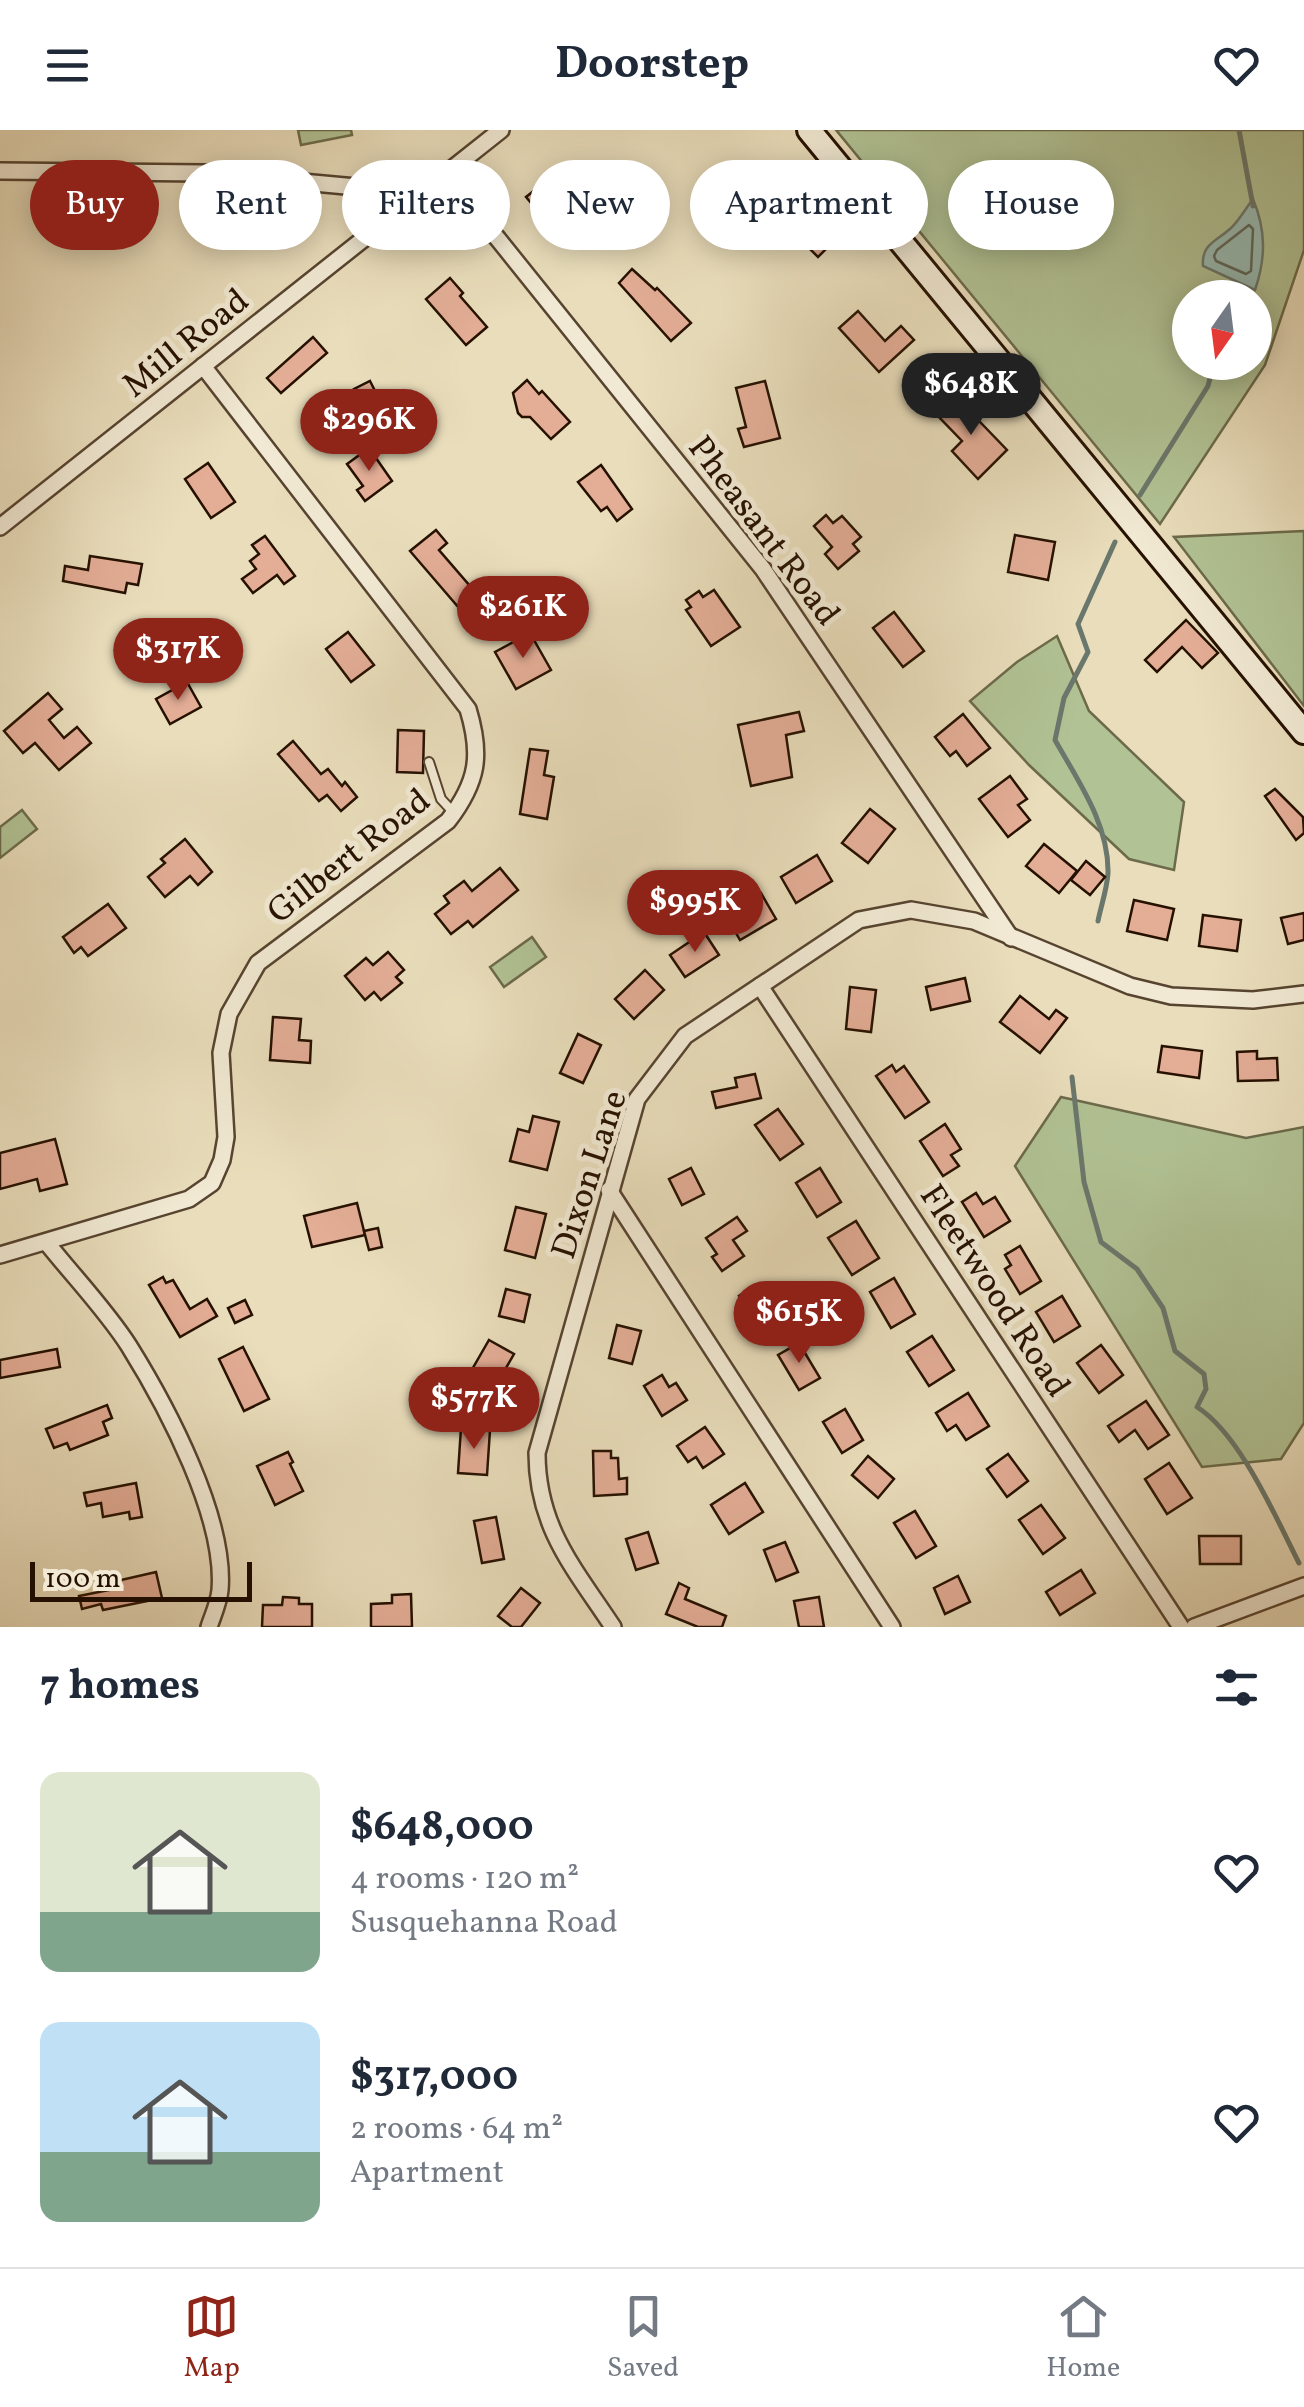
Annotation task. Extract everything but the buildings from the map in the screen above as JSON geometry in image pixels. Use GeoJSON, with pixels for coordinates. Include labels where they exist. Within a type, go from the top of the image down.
{"type":"FeatureCollection","features":[{"type":"Feature","properties":{"kind":"main road"},"geometry":{"type":"LineString","coordinates":[[809,130],[1304,732]]}},
{"type":"Feature","properties":{"kind":"street","name":"Mill Road"},"geometry":{"type":"LineString","coordinates":[[465,160],[501,130]]}},
{"type":"Feature","properties":{"kind":"street"},"geometry":{"type":"LineString","coordinates":[[0,171],[205,173],[342,186]]}},
{"type":"Feature","properties":{"kind":"street","name":"Mill Road"},"geometry":{"type":"LineString","coordinates":[[0,527],[352,250]]}},
{"type":"Feature","properties":{"kind":"street","name":"Pheasant Road"},"geometry":{"type":"LineString","coordinates":[[507,250],[763,569],[1011,938]]}},
{"type":"Feature","properties":{"kind":"street","name":"Gilbert Road"},"geometry":{"type":"LineString","coordinates":[[0,1255],[189,1200],[212,1183],[226,1137],[221,1053],[229,1014],[258,963],[448,821],[462,802],[476,766],[477,738],[468,709],[204,366]]}},
{"type":"Feature","properties":{"kind":"street","name":"Dixon Lane"},"geometry":{"type":"LineString","coordinates":[[613,1627],[544,1514],[537,1468],[541,1432],[638,1099],[685,1036],[859,920],[912,910],[974,921],[1130,986],[1171,996],[1240,1000],[1304,994]]}},
{"type":"Feature","properties":{"kind":"street","name":"Fleetwood Road"},"geometry":{"type":"LineString","coordinates":[[760,986],[1181,1627]]}},
{"type":"Feature","properties":{"kind":"street"},"geometry":{"type":"LineString","coordinates":[[609,1190],[892,1627]]}},
{"type":"Feature","properties":{"kind":"street"},"geometry":{"type":"LineString","coordinates":[[48,1243],[128,1345],[184,1448],[218,1549],[220,1592],[209,1627]]}},
{"type":"Feature","properties":{"kind":"street"},"geometry":{"type":"LineString","coordinates":[[1194,1627],[1304,1586]]}},
{"type":"Feature","properties":{"kind":"lane"},"geometry":{"type":"LineString","coordinates":[[428,762],[441,799],[454,813]]}},
{"type":"Feature","properties":{"kind":"green space"},"geometry":{"type":"Polygon","coordinates":[[[298,130],[351,130],[352,135],[301,145],[298,130]]]}},
{"type":"Feature","properties":{"kind":"green space"},"geometry":{"type":"Polygon","coordinates":[[[836,130],[1304,130],[1304,250],[1272,344],[1272,280],[1172,280],[1172,380],[1255,380],[1160,524],[928,242],[928,160],[861,160],[836,130]]]}},
{"type":"Feature","properties":{"kind":"green space"},"geometry":{"type":"Polygon","coordinates":[[[1304,531],[1304,706],[1174,537],[1304,531]]]}},
{"type":"Feature","properties":{"kind":"green space"},"geometry":{"type":"Polygon","coordinates":[[[1057,636],[1089,711],[1184,802],[1174,870],[1129,859],[1029,765],[970,701],[1017,662],[1057,636]]]}},
{"type":"Feature","properties":{"kind":"green space"},"geometry":{"type":"Polygon","coordinates":[[[22,810],[37,829],[0,858],[0,827],[22,810]]]}},
{"type":"Feature","properties":{"kind":"green space"},"geometry":{"type":"Polygon","coordinates":[[[532,937],[546,957],[504,987],[490,967],[532,937]]]}},
{"type":"Feature","properties":{"kind":"green space"},"geometry":{"type":"Polygon","coordinates":[[[1061,1097],[1246,1138],[1304,1127],[1304,1423],[1281,1459],[1202,1467],[1015,1166],[1061,1097]]]}},
{"type":"Feature","properties":{"kind":"water"},"geometry":{"type":"Polygon","coordinates":[[[1253,199],[1263,244],[1258,280],[1233,280],[1203,266],[1208,247],[1232,227],[1253,199]]]}},
{"type":"Feature","properties":{"kind":"waterway"},"geometry":{"type":"LineString","coordinates":[[1239,130],[1253,206]]}},
{"type":"Feature","properties":{"kind":"waterway"},"geometry":{"type":"LineString","coordinates":[[1140,495],[1210,380]]}},
{"type":"Feature","properties":{"kind":"waterway"},"geometry":{"type":"LineString","coordinates":[[1098,921],[1108,873],[1103,837],[1098,820],[1055,740],[1064,698],[1088,652],[1078,624],[1115,542]]}},
{"type":"Feature","properties":{"kind":"waterway"},"geometry":{"type":"LineString","coordinates":[[1072,1077],[1084,1182],[1101,1242],[1137,1269],[1163,1308],[1175,1351],[1204,1374],[1206,1389],[1197,1407],[1228,1436],[1242,1456],[1299,1563]]}}]}
